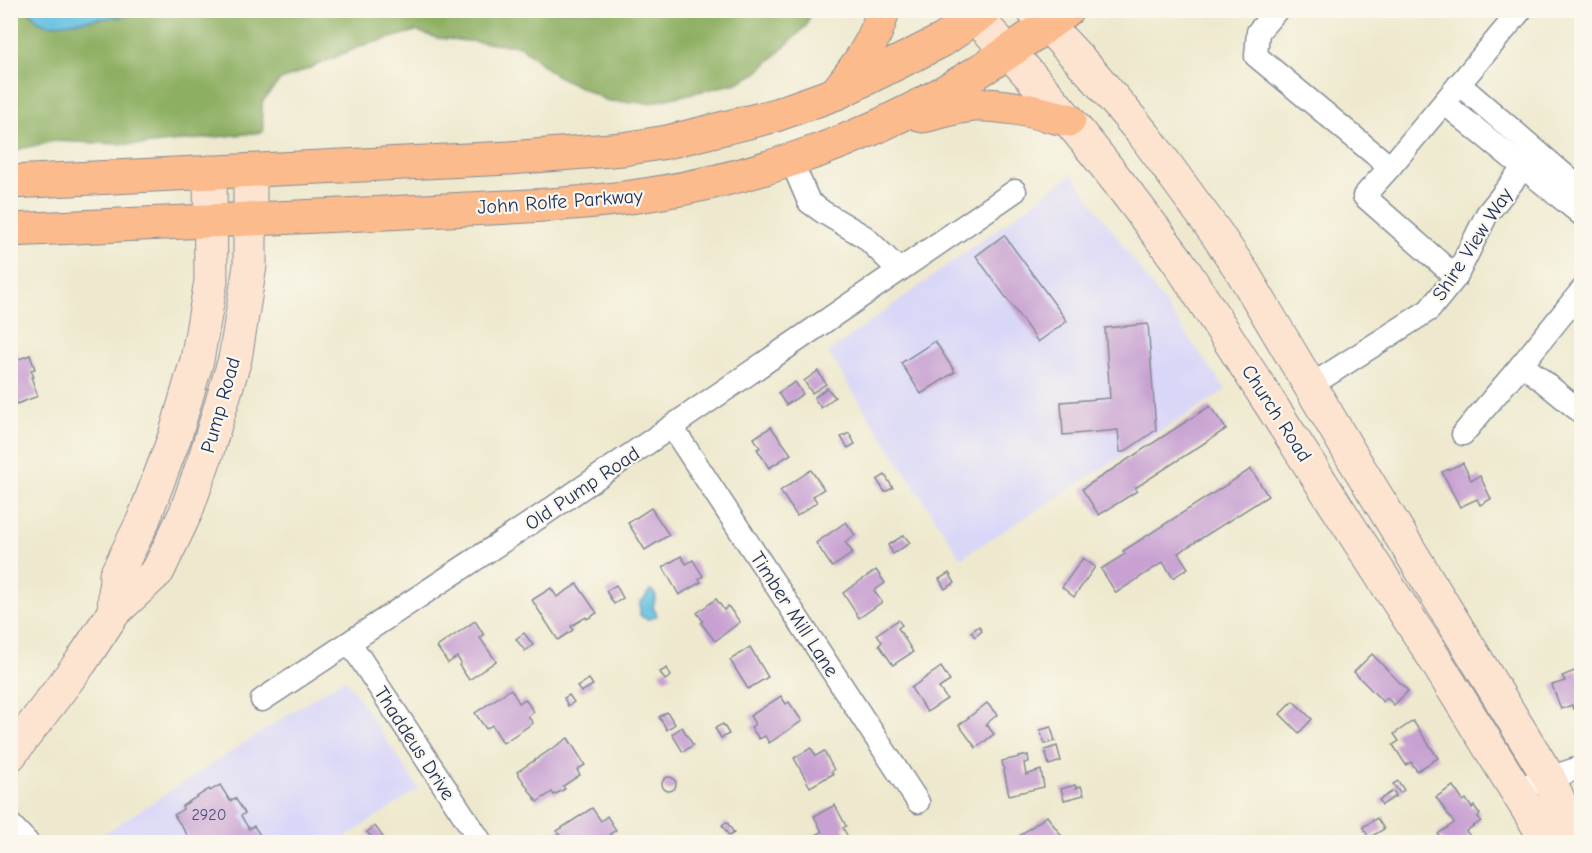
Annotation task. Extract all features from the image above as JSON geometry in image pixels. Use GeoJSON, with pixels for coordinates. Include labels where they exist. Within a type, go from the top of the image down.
{"type":"FeatureCollection","features":[{"type":"Feature","properties":{"kind":"main road"},"geometry":{"type":"LineString","coordinates":[[837,93],[863,57],[883,10]]}},
{"type":"Feature","properties":{"kind":"main road"},"geometry":{"type":"LineString","coordinates":[[10,182],[509,158],[623,149],[667,142],[773,116],[837,93],[943,40],[976,13]]}},
{"type":"Feature","properties":{"kind":"main road","name":"Church Road"},"geometry":{"type":"LineString","coordinates":[[976,13],[1069,120],[1136,203],[1178,261],[1426,645],[1548,843]]}},
{"type":"Feature","properties":{"kind":"main road","name":"Church Road"},"geometry":{"type":"LineString","coordinates":[[1049,16],[1099,82],[1145,135],[1242,273],[1548,778],[1577,843]]}},
{"type":"Feature","properties":{"kind":"main road","name":"John Rolfe Parkway"},"geometry":{"type":"LineString","coordinates":[[10,230],[250,220],[619,198],[685,188],[791,160],[884,124],[954,87],[1009,53],[1049,16]]}},
{"type":"Feature","properties":{"kind":"main road"},"geometry":{"type":"LineString","coordinates":[[884,124],[974,105],[1023,109],[1069,120]]}},
{"type":"Feature","properties":{"kind":"main road","name":"Pump Road"},"geometry":{"type":"LineString","coordinates":[[10,755],[81,662],[114,612],[158,571],[186,512],[207,455],[235,358],[250,266],[250,171]]}},
{"type":"Feature","properties":{"kind":"main road","name":"Pump Road"},"geometry":{"type":"LineString","coordinates":[[114,612],[116,575],[143,521],[175,436],[197,360],[211,281],[210,172]]}},
{"type":"Feature","properties":{"kind":"street"},"geometry":{"type":"LineString","coordinates":[[1277,10],[1258,32],[1256,56],[1390,167]]}},
{"type":"Feature","properties":{"kind":"street"},"geometry":{"type":"LineString","coordinates":[[1456,277],[1364,196],[1521,10]]}},
{"type":"Feature","properties":{"kind":"street"},"geometry":{"type":"LineString","coordinates":[[1460,84],[1581,215]]}},
{"type":"Feature","properties":{"kind":"street"},"geometry":{"type":"LineString","coordinates":[[1444,103],[1581,190]]}},
{"type":"Feature","properties":{"kind":"street","name":"Shire View Way"},"geometry":{"type":"LineString","coordinates":[[1310,386],[1429,310],[1456,277],[1487,214],[1529,159]]}},
{"type":"Feature","properties":{"kind":"street"},"geometry":{"type":"LineString","coordinates":[[791,160],[809,201],[865,237],[899,270]]}},
{"type":"Feature","properties":{"kind":"street","name":"Old Pump Road"},"geometry":{"type":"LineString","coordinates":[[262,700],[672,427],[1015,190]]}},
{"type":"Feature","properties":{"kind":"street"},"geometry":{"type":"LineString","coordinates":[[1463,434],[1581,290]]}},
{"type":"Feature","properties":{"kind":"street"},"geometry":{"type":"LineString","coordinates":[[1522,364],[1581,413]]}},
{"type":"Feature","properties":{"kind":"street","name":"Timber Mill Lane"},"geometry":{"type":"LineString","coordinates":[[672,427],[918,802]]}},
{"type":"Feature","properties":{"kind":"street","name":"Thaddeus Drive"},"geometry":{"type":"LineString","coordinates":[[350,643],[481,843]]}},
{"type":"Feature","properties":{"kind":"street"},"geometry":{"type":"LineString","coordinates":[[1516,789],[1581,766]]}},
{"type":"Feature","properties":{"kind":"street"},"geometry":{"type":"LineString","coordinates":[[10,824],[27,843]]}},
{"type":"Feature","properties":{"kind":"shaded area"},"geometry":{"type":"Polygon","coordinates":[[[1072,174],[1226,390],[961,558],[828,353],[1072,174]]]}},
{"type":"Feature","properties":{"kind":"shaded area"},"geometry":{"type":"Polygon","coordinates":[[[345,678],[419,789],[338,842],[91,842],[345,678]]]}},
{"type":"Feature","properties":{"kind":"green space"},"geometry":{"type":"Polygon","coordinates":[[[188,10],[811,11],[806,26],[757,73],[737,83],[649,103],[608,101],[554,74],[520,46],[437,38],[416,31],[361,46],[279,81],[262,102],[263,132],[142,145],[54,141],[11,151],[10,11],[30,12],[38,21],[188,10]]]}},
{"type":"Feature","properties":{"kind":"water"},"geometry":{"type":"Polygon","coordinates":[[[30,11],[187,11],[139,14],[48,25],[38,21],[30,11]]]}},
{"type":"Feature","properties":{"kind":"water"},"geometry":{"type":"Polygon","coordinates":[[[650,590],[656,596],[653,607],[657,615],[648,619],[640,615],[640,602],[650,590]]]}},
{"type":"Feature","properties":{"kind":"building"},"geometry":{"type":"Polygon","coordinates":[[[1004,235],[1067,321],[1038,342],[976,256],[1004,235]]]}},
{"type":"Feature","properties":{"kind":"building"},"geometry":{"type":"Polygon","coordinates":[[[1148,324],[1156,430],[1124,452],[1120,452],[1118,430],[1063,435],[1061,402],[1110,398],[1105,328],[1148,324]]]}},
{"type":"Feature","properties":{"kind":"building"},"geometry":{"type":"Polygon","coordinates":[[[935,341],[955,372],[921,394],[901,363],[935,341]]]}},
{"type":"Feature","properties":{"kind":"building"},"geometry":{"type":"Polygon","coordinates":[[[16,352],[19,359],[30,355],[35,369],[31,370],[34,377],[31,377],[38,396],[17,404],[12,393],[10,394],[10,354],[16,352]]]}},
{"type":"Feature","properties":{"kind":"building"},"geometry":{"type":"Polygon","coordinates":[[[818,371],[826,384],[812,393],[804,381],[818,371]]]}},
{"type":"Feature","properties":{"kind":"building"},"geometry":{"type":"Polygon","coordinates":[[[795,382],[803,394],[786,405],[778,393],[795,382]]]}},
{"type":"Feature","properties":{"kind":"building"},"geometry":{"type":"Polygon","coordinates":[[[827,388],[835,397],[821,408],[814,398],[827,388]]]}},
{"type":"Feature","properties":{"kind":"building"},"geometry":{"type":"Polygon","coordinates":[[[1210,406],[1226,429],[1135,488],[1137,491],[1099,515],[1082,489],[1210,406]]]}},
{"type":"Feature","properties":{"kind":"building"},"geometry":{"type":"Polygon","coordinates":[[[771,427],[791,454],[769,468],[757,449],[760,448],[754,438],[771,427]]]}},
{"type":"Feature","properties":{"kind":"building"},"geometry":{"type":"Polygon","coordinates":[[[849,433],[855,444],[848,448],[841,437],[849,433]]]}},
{"type":"Feature","properties":{"kind":"building"},"geometry":{"type":"Polygon","coordinates":[[[1463,463],[1471,480],[1480,476],[1491,499],[1480,505],[1477,499],[1460,507],[1442,472],[1463,463]]]}},
{"type":"Feature","properties":{"kind":"building"},"geometry":{"type":"Polygon","coordinates":[[[1251,469],[1268,496],[1178,553],[1188,568],[1173,578],[1163,562],[1116,593],[1101,569],[1125,554],[1123,551],[1251,469]]]}},
{"type":"Feature","properties":{"kind":"building"},"geometry":{"type":"Polygon","coordinates":[[[811,470],[824,489],[813,496],[817,502],[797,516],[780,491],[811,470]]]}},
{"type":"Feature","properties":{"kind":"building"},"geometry":{"type":"Polygon","coordinates":[[[885,475],[893,488],[885,492],[877,480],[885,475]]]}},
{"type":"Feature","properties":{"kind":"building"},"geometry":{"type":"Polygon","coordinates":[[[651,508],[669,535],[645,550],[628,523],[651,508]]]}},
{"type":"Feature","properties":{"kind":"building"},"geometry":{"type":"Polygon","coordinates":[[[846,522],[855,535],[845,542],[853,553],[832,567],[816,543],[846,522]]]}},
{"type":"Feature","properties":{"kind":"building"},"geometry":{"type":"Polygon","coordinates":[[[904,535],[910,543],[893,554],[888,545],[904,535]]]}},
{"type":"Feature","properties":{"kind":"building"},"geometry":{"type":"Polygon","coordinates":[[[681,556],[686,564],[693,560],[703,576],[699,579],[701,582],[679,595],[663,567],[681,556]]]}},
{"type":"Feature","properties":{"kind":"building"},"geometry":{"type":"Polygon","coordinates":[[[1083,558],[1095,567],[1074,597],[1062,587],[1083,558]]]}},
{"type":"Feature","properties":{"kind":"building"},"geometry":{"type":"Polygon","coordinates":[[[876,570],[885,583],[874,591],[882,602],[859,618],[843,593],[876,570]]]}},
{"type":"Feature","properties":{"kind":"building"},"geometry":{"type":"Polygon","coordinates":[[[949,573],[955,583],[945,589],[939,579],[949,573]]]}},
{"type":"Feature","properties":{"kind":"building"},"geometry":{"type":"Polygon","coordinates":[[[577,584],[597,613],[571,626],[573,630],[558,640],[532,600],[551,588],[557,597],[577,584]]]}},
{"type":"Feature","properties":{"kind":"building"},"geometry":{"type":"Polygon","coordinates":[[[616,585],[623,598],[614,604],[606,591],[616,585]]]}},
{"type":"Feature","properties":{"kind":"building"},"geometry":{"type":"Polygon","coordinates":[[[716,599],[724,610],[728,606],[740,622],[715,641],[701,623],[703,621],[697,613],[716,599]]]}},
{"type":"Feature","properties":{"kind":"building"},"geometry":{"type":"Polygon","coordinates":[[[898,620],[902,625],[898,628],[913,652],[893,665],[879,645],[882,642],[877,634],[898,620]]]}},
{"type":"Feature","properties":{"kind":"building"},"geometry":{"type":"Polygon","coordinates":[[[475,621],[484,635],[480,638],[496,661],[469,680],[459,665],[461,663],[457,657],[448,663],[437,647],[475,621]]]}},
{"type":"Feature","properties":{"kind":"building"},"geometry":{"type":"Polygon","coordinates":[[[979,626],[982,631],[975,637],[971,632],[979,626]]]}},
{"type":"Feature","properties":{"kind":"building"},"geometry":{"type":"Polygon","coordinates":[[[524,633],[533,645],[525,651],[516,639],[524,633]]]}},
{"type":"Feature","properties":{"kind":"building"},"geometry":{"type":"Polygon","coordinates":[[[750,647],[768,677],[748,689],[730,660],[750,647]]]}},
{"type":"Feature","properties":{"kind":"building"},"geometry":{"type":"Polygon","coordinates":[[[1372,654],[1408,691],[1394,705],[1387,698],[1383,702],[1354,672],[1372,654]]]}},
{"type":"Feature","properties":{"kind":"building"},"geometry":{"type":"Polygon","coordinates":[[[941,667],[950,681],[939,688],[947,699],[927,712],[911,688],[941,667]]]}},
{"type":"Feature","properties":{"kind":"building"},"geometry":{"type":"Polygon","coordinates":[[[667,668],[671,676],[665,680],[660,672],[667,668]]]}},
{"type":"Feature","properties":{"kind":"building"},"geometry":{"type":"Polygon","coordinates":[[[1577,670],[1580,677],[1582,676],[1582,706],[1574,709],[1572,705],[1561,709],[1552,685],[1565,681],[1562,676],[1577,670]]]}},
{"type":"Feature","properties":{"kind":"building"},"geometry":{"type":"Polygon","coordinates":[[[589,679],[593,685],[581,692],[577,687],[589,679]]]}},
{"type":"Feature","properties":{"kind":"building"},"geometry":{"type":"Polygon","coordinates":[[[511,689],[519,703],[525,699],[534,712],[528,716],[533,723],[503,743],[492,725],[486,729],[475,713],[511,689]]]}},
{"type":"Feature","properties":{"kind":"building"},"geometry":{"type":"Polygon","coordinates":[[[569,695],[574,702],[568,706],[564,698],[569,695]]]}},
{"type":"Feature","properties":{"kind":"building"},"geometry":{"type":"Polygon","coordinates":[[[781,696],[786,704],[789,702],[802,721],[769,743],[765,736],[759,739],[751,727],[755,724],[750,716],[781,696]]]}},
{"type":"Feature","properties":{"kind":"building"},"geometry":{"type":"Polygon","coordinates":[[[1293,701],[1312,719],[1299,733],[1280,714],[1293,701]]]}},
{"type":"Feature","properties":{"kind":"building"},"geometry":{"type":"Polygon","coordinates":[[[987,703],[997,715],[986,724],[994,734],[976,748],[959,725],[987,703]]]}},
{"type":"Feature","properties":{"kind":"building"},"geometry":{"type":"Polygon","coordinates":[[[667,712],[675,724],[667,730],[659,717],[667,712]]]}},
{"type":"Feature","properties":{"kind":"building"},"geometry":{"type":"Polygon","coordinates":[[[1413,721],[1438,758],[1417,771],[1411,762],[1406,765],[1393,745],[1399,741],[1394,734],[1413,721]]]}},
{"type":"Feature","properties":{"kind":"building"},"geometry":{"type":"Polygon","coordinates":[[[723,724],[729,734],[721,738],[715,728],[723,724]]]}},
{"type":"Feature","properties":{"kind":"building"},"geometry":{"type":"Polygon","coordinates":[[[682,727],[693,745],[683,752],[672,734],[682,727]]]}},
{"type":"Feature","properties":{"kind":"building"},"geometry":{"type":"Polygon","coordinates":[[[1051,727],[1055,741],[1045,744],[1040,730],[1051,727]]]}},
{"type":"Feature","properties":{"kind":"building"},"geometry":{"type":"Polygon","coordinates":[[[568,738],[585,765],[577,770],[580,775],[563,786],[565,789],[554,795],[552,792],[537,802],[517,772],[568,738]]]}},
{"type":"Feature","properties":{"kind":"building"},"geometry":{"type":"Polygon","coordinates":[[[1057,746],[1061,761],[1049,765],[1045,750],[1057,746]]]}},
{"type":"Feature","properties":{"kind":"building"},"geometry":{"type":"Polygon","coordinates":[[[811,748],[816,756],[824,751],[834,770],[831,772],[833,774],[810,787],[794,758],[811,748]]]}},
{"type":"Feature","properties":{"kind":"building"},"geometry":{"type":"Polygon","coordinates":[[[1028,755],[1029,762],[1024,763],[1026,775],[1041,770],[1044,787],[1009,795],[1002,761],[1028,755]]]}},
{"type":"Feature","properties":{"kind":"building"},"geometry":{"type":"Polygon","coordinates":[[[669,777],[674,779],[676,784],[674,789],[669,791],[664,789],[662,784],[664,779],[669,777]]]}},
{"type":"Feature","properties":{"kind":"building"},"geometry":{"type":"Polygon","coordinates":[[[1398,781],[1404,790],[1400,793],[1393,784],[1398,781]]]}},
{"type":"Feature","properties":{"kind":"building"},"geometry":{"type":"Polygon","coordinates":[[[220,785],[230,801],[235,798],[245,813],[241,816],[249,829],[254,826],[265,842],[192,842],[174,815],[183,809],[182,806],[209,789],[210,791],[220,785]]]}},
{"type":"Feature","properties":{"kind":"building"},"geometry":{"type":"Polygon","coordinates":[[[1075,785],[1076,788],[1081,786],[1084,795],[1064,800],[1061,789],[1075,785]]]}},
{"type":"Feature","properties":{"kind":"building"},"geometry":{"type":"Polygon","coordinates":[[[1453,786],[1463,801],[1466,799],[1472,808],[1474,806],[1480,814],[1478,817],[1481,821],[1466,831],[1470,836],[1461,842],[1444,842],[1438,834],[1454,823],[1436,797],[1453,786]]]}},
{"type":"Feature","properties":{"kind":"building"},"geometry":{"type":"Polygon","coordinates":[[[1393,791],[1396,796],[1382,805],[1379,800],[1393,791]]]}},
{"type":"Feature","properties":{"kind":"building"},"geometry":{"type":"Polygon","coordinates":[[[835,805],[846,826],[843,828],[848,837],[838,842],[815,842],[812,837],[822,832],[814,816],[835,805]]]}},
{"type":"Feature","properties":{"kind":"building"},"geometry":{"type":"Polygon","coordinates":[[[592,808],[601,821],[607,816],[616,830],[610,834],[615,842],[564,842],[557,831],[592,808]]]}},
{"type":"Feature","properties":{"kind":"building"},"geometry":{"type":"Polygon","coordinates":[[[1047,816],[1066,842],[1024,842],[1019,836],[1047,816]]]}},
{"type":"Feature","properties":{"kind":"building"},"geometry":{"type":"Polygon","coordinates":[[[1377,818],[1384,829],[1369,838],[1363,827],[1377,818]]]}},
{"type":"Feature","properties":{"kind":"building"},"geometry":{"type":"Polygon","coordinates":[[[727,822],[734,833],[729,836],[722,825],[727,822]]]}},
{"type":"Feature","properties":{"kind":"building"},"geometry":{"type":"Polygon","coordinates":[[[375,826],[383,837],[376,842],[367,832],[375,826]]]}}]}
